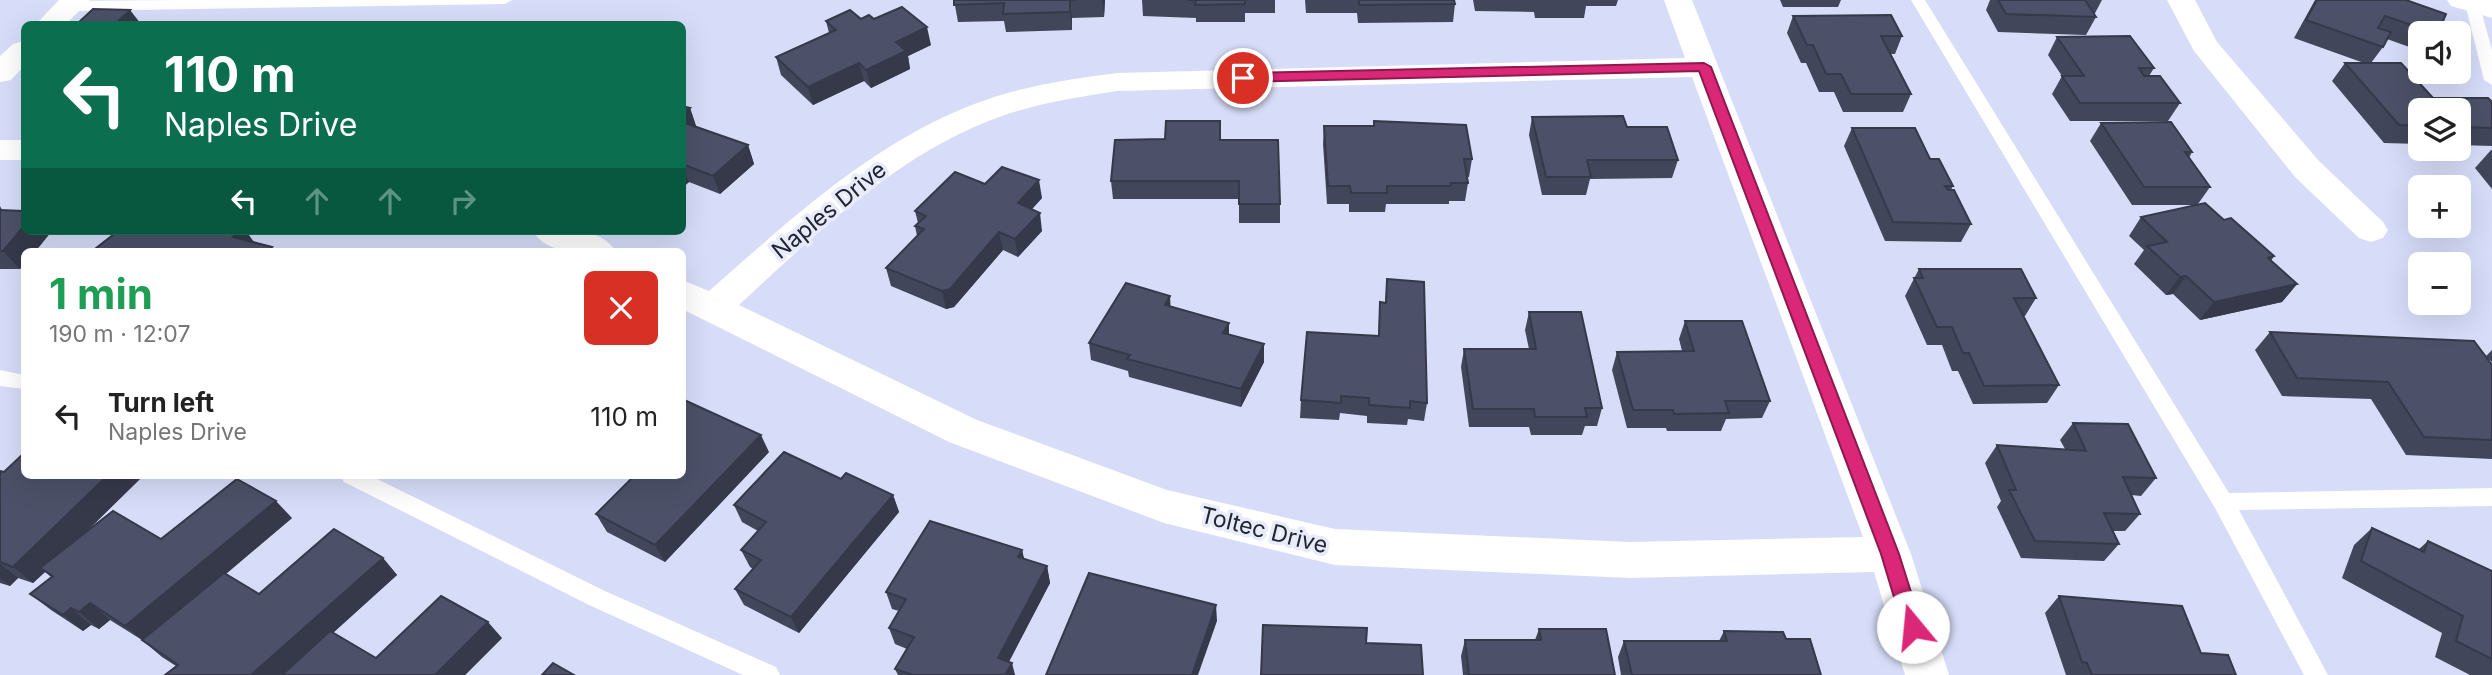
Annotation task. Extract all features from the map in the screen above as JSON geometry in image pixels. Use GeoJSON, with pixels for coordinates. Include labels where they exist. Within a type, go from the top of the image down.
{"type":"FeatureCollection","features":[{"type":"Feature","properties":{"kind":"street"},"geometry":{"type":"LineString","coordinates":[[1678,0],[1890,554],[1927,675]]}},
{"type":"Feature","properties":{"kind":"street"},"geometry":{"type":"LineString","coordinates":[[2181,0],[2204,46],[2307,169],[2371,230]]}},
{"type":"Feature","properties":{"kind":"street"},"geometry":{"type":"LineString","coordinates":[[0,73],[21,53]]}},
{"type":"Feature","properties":{"kind":"street","name":"Naples Drive"},"geometry":{"type":"LineString","coordinates":[[698,300],[872,170],[933,134],[1037,95],[1117,82],[1704,67]]}},
{"type":"Feature","properties":{"kind":"street"},"geometry":{"type":"LineString","coordinates":[[0,150],[21,150]]}},
{"type":"Feature","properties":{"kind":"street"},"geometry":{"type":"LineString","coordinates":[[559,235],[590,248]]}},
{"type":"Feature","properties":{"kind":"street","name":"Toltec Drive"},"geometry":{"type":"LineString","coordinates":[[698,300],[963,431],[1164,506],[1335,547],[1630,560],[1890,554]]}},
{"type":"Feature","properties":{"kind":"lane"},"geometry":{"type":"LineString","coordinates":[[65,10],[505,0]]}},
{"type":"Feature","properties":{"kind":"lane"},"geometry":{"type":"LineString","coordinates":[[1918,0],[2223,502],[2316,675]]}},
{"type":"Feature","properties":{"kind":"lane"},"geometry":{"type":"LineString","coordinates":[[2475,4],[2492,80]]}},
{"type":"Feature","properties":{"kind":"lane"},"geometry":{"type":"LineString","coordinates":[[0,378],[21,382]]}},
{"type":"Feature","properties":{"kind":"lane"},"geometry":{"type":"LineString","coordinates":[[357,479],[597,598],[768,675]]}},
{"type":"Feature","properties":{"kind":"lane"},"geometry":{"type":"LineString","coordinates":[[2223,502],[2492,497]]}},
{"type":"Feature","properties":{"kind":"building"},"geometry":{"type":"Polygon","coordinates":[[[954,0],[1070,0],[1070,12],[1003,14],[1004,3],[954,5],[954,0]]]}},
{"type":"Feature","properties":{"kind":"building"},"geometry":{"type":"Polygon","coordinates":[[[1196,0],[1245,0],[1245,4],[1195,5],[1196,0]]]}},
{"type":"Feature","properties":{"kind":"building"},"geometry":{"type":"Polygon","coordinates":[[[1359,0],[1454,0],[1455,4],[1359,5],[1359,0]]]}},
{"type":"Feature","properties":{"kind":"building"},"geometry":{"type":"Polygon","coordinates":[[[1998,0],[2085,0],[2096,17],[2006,14],[1998,0]]]}},
{"type":"Feature","properties":{"kind":"building"},"geometry":{"type":"Polygon","coordinates":[[[2317,0],[2406,0],[2446,14],[2443,21],[2408,21],[2408,24],[2385,16],[2378,28],[2391,32],[2383,47],[2306,20],[2317,0]]]}},
{"type":"Feature","properties":{"kind":"building"},"geometry":{"type":"Polygon","coordinates":[[[902,7],[927,27],[896,42],[906,51],[866,70],[859,63],[808,87],[776,57],[836,30],[826,21],[850,10],[861,19],[869,15],[874,19],[902,7]]]}},
{"type":"Feature","properties":{"kind":"building"},"geometry":{"type":"Polygon","coordinates":[[[93,9],[130,10],[118,21],[80,21],[93,9]]]}},
{"type":"Feature","properties":{"kind":"building"},"geometry":{"type":"Polygon","coordinates":[[[1891,15],[1902,36],[1881,36],[1911,94],[1851,94],[1841,74],[1826,74],[1813,45],[1807,45],[1793,16],[1891,15]]]}},
{"type":"Feature","properties":{"kind":"building"},"geometry":{"type":"Polygon","coordinates":[[[2130,36],[2154,68],[2139,68],[2144,76],[2160,76],[2180,103],[2080,103],[2062,76],[2084,76],[2057,37],[2130,36]]]}},
{"type":"Feature","properties":{"kind":"building"},"geometry":{"type":"Polygon","coordinates":[[[2345,63],[2401,63],[2408,71],[2408,84],[2420,84],[2433,98],[2408,98],[2408,125],[2399,125],[2345,63]]]}},
{"type":"Feature","properties":{"kind":"building"},"geometry":{"type":"Polygon","coordinates":[[[2471,98],[2488,98],[2492,102],[2492,128],[2471,127],[2471,98]]]}},
{"type":"Feature","properties":{"kind":"building"},"geometry":{"type":"Polygon","coordinates":[[[1623,116],[1627,127],[1667,127],[1678,160],[1587,160],[1591,177],[1546,177],[1532,117],[1623,116]]]}},
{"type":"Feature","properties":{"kind":"building"},"geometry":{"type":"Polygon","coordinates":[[[1166,121],[1220,121],[1220,140],[1278,140],[1280,204],[1239,204],[1239,181],[1111,181],[1115,140],[1165,139],[1166,121]]]}},
{"type":"Feature","properties":{"kind":"building"},"geometry":{"type":"Polygon","coordinates":[[[1374,121],[1466,125],[1472,159],[1464,159],[1468,183],[1451,183],[1451,186],[1387,186],[1387,193],[1351,193],[1350,186],[1328,186],[1324,126],[1374,126],[1374,121]]]}},
{"type":"Feature","properties":{"kind":"building"},"geometry":{"type":"Polygon","coordinates":[[[2171,122],[2192,152],[2185,152],[2210,187],[2144,187],[2101,123],[2171,122]]]}},
{"type":"Feature","properties":{"kind":"building"},"geometry":{"type":"Polygon","coordinates":[[[686,123],[748,145],[713,176],[686,166],[686,123]]]}},
{"type":"Feature","properties":{"kind":"building"},"geometry":{"type":"Polygon","coordinates":[[[1852,128],[1915,128],[1930,159],[1939,159],[1953,186],[1945,186],[1948,190],[1954,190],[1971,224],[1893,222],[1852,128]]]}},
{"type":"Feature","properties":{"kind":"building"},"geometry":{"type":"Polygon","coordinates":[[[1002,167],[1039,180],[1018,203],[1040,213],[1015,239],[999,232],[950,289],[942,291],[886,268],[924,229],[915,226],[926,216],[915,211],[955,172],[985,184],[1002,167]]]}},
{"type":"Feature","properties":{"kind":"building"},"geometry":{"type":"Polygon","coordinates":[[[2205,203],[2224,220],[2231,218],[2274,256],[2268,258],[2297,284],[2214,302],[2186,276],[2180,277],[2147,246],[2167,242],[2141,217],[2205,203]]]}},
{"type":"Feature","properties":{"kind":"building"},"geometry":{"type":"Polygon","coordinates":[[[0,210],[21,211],[21,230],[3,251],[0,251],[0,210]]]}},
{"type":"Feature","properties":{"kind":"building"},"geometry":{"type":"Polygon","coordinates":[[[113,235],[235,235],[233,237],[272,247],[271,248],[96,248],[113,235]]]}},
{"type":"Feature","properties":{"kind":"building"},"geometry":{"type":"Polygon","coordinates":[[[1919,269],[2021,269],[2036,298],[2014,298],[2059,385],[1984,386],[1969,353],[1963,353],[1952,327],[1937,327],[1914,278],[1923,278],[1919,269]]]}},
{"type":"Feature","properties":{"kind":"building"},"geometry":{"type":"Polygon","coordinates":[[[1387,279],[1424,282],[1427,403],[1410,401],[1410,408],[1369,405],[1369,398],[1341,396],[1341,403],[1301,400],[1307,332],[1379,336],[1380,302],[1386,303],[1387,279]]]}},
{"type":"Feature","properties":{"kind":"building"},"geometry":{"type":"Polygon","coordinates":[[[1126,283],[1170,296],[1165,305],[1229,323],[1223,333],[1264,344],[1241,389],[1127,359],[1130,355],[1089,343],[1126,283]]]}},
{"type":"Feature","properties":{"kind":"building"},"geometry":{"type":"Polygon","coordinates":[[[1529,312],[1581,312],[1602,408],[1585,408],[1587,417],[1535,417],[1534,409],[1473,409],[1464,349],[1536,349],[1529,312]]]}},
{"type":"Feature","properties":{"kind":"building"},"geometry":{"type":"Polygon","coordinates":[[[1685,321],[1742,321],[1770,401],[1725,401],[1729,413],[1674,414],[1673,410],[1633,410],[1617,352],[1694,351],[1685,321]]]}},
{"type":"Feature","properties":{"kind":"building"},"geometry":{"type":"Polygon","coordinates":[[[2270,332],[2474,341],[2492,365],[2492,440],[2424,437],[2388,382],[2297,378],[2270,332]]]}},
{"type":"Feature","properties":{"kind":"building"},"geometry":{"type":"Polygon","coordinates":[[[686,401],[761,435],[655,545],[596,514],[631,479],[686,479],[686,401]]]}},
{"type":"Feature","properties":{"kind":"building"},"geometry":{"type":"Polygon","coordinates":[[[2073,423],[2128,424],[2156,478],[2123,477],[2140,514],[2104,513],[2119,544],[2035,541],[2009,490],[2016,490],[1997,445],[2086,451],[2073,423]]]}},
{"type":"Feature","properties":{"kind":"building"},"geometry":{"type":"Polygon","coordinates":[[[784,452],[841,479],[846,473],[893,495],[791,617],[735,589],[761,560],[741,550],[766,522],[734,505],[784,452]]]}},
{"type":"Feature","properties":{"kind":"building"},"geometry":{"type":"Polygon","coordinates":[[[21,456],[21,479],[104,479],[13,567],[0,562],[0,471],[4,472],[21,456]]]}},
{"type":"Feature","properties":{"kind":"building"},"geometry":{"type":"Polygon","coordinates":[[[237,479],[276,501],[125,626],[90,603],[79,612],[71,608],[63,615],[30,594],[53,576],[40,568],[113,511],[161,539],[237,479]]]}},
{"type":"Feature","properties":{"kind":"building"},"geometry":{"type":"Polygon","coordinates":[[[930,521],[1022,550],[1018,557],[1047,566],[998,658],[1012,663],[1005,675],[913,675],[895,669],[914,637],[889,628],[906,599],[886,592],[930,521]]]}},
{"type":"Feature","properties":{"kind":"building"},"geometry":{"type":"Polygon","coordinates":[[[2372,528],[2424,552],[2428,541],[2492,571],[2492,659],[2456,641],[2463,616],[2361,561],[2372,528]]]}},
{"type":"Feature","properties":{"kind":"building"},"geometry":{"type":"Polygon","coordinates":[[[334,529],[383,558],[251,675],[165,675],[178,665],[142,640],[224,573],[259,594],[334,529]]]}},
{"type":"Feature","properties":{"kind":"building"},"geometry":{"type":"Polygon","coordinates":[[[1089,573],[1216,605],[1192,675],[1046,675],[1089,573]]]}},
{"type":"Feature","properties":{"kind":"building"},"geometry":{"type":"Polygon","coordinates":[[[441,596],[488,622],[435,675],[282,675],[330,631],[376,658],[441,596]]]}},
{"type":"Feature","properties":{"kind":"building"},"geometry":{"type":"Polygon","coordinates":[[[2059,596],[2182,606],[2201,653],[2228,655],[2236,675],[2092,675],[2087,663],[2082,662],[2059,596]]]}},
{"type":"Feature","properties":{"kind":"building"},"geometry":{"type":"Polygon","coordinates":[[[1263,625],[1367,628],[1366,643],[1421,645],[1423,675],[1261,675],[1263,625]]]}},
{"type":"Feature","properties":{"kind":"building"},"geometry":{"type":"Polygon","coordinates":[[[1539,629],[1606,629],[1615,675],[1469,675],[1465,640],[1541,640],[1539,629]]]}},
{"type":"Feature","properties":{"kind":"building"},"geometry":{"type":"Polygon","coordinates":[[[1724,631],[1783,632],[1786,639],[1810,639],[1821,675],[1632,675],[1624,641],[1727,641],[1724,631]]]}},
{"type":"Feature","properties":{"kind":"building"},"geometry":{"type":"Polygon","coordinates":[[[553,663],[574,675],[542,675],[553,663]]]}},
{"type":"Feature","properties":{"kind":"route"},"geometry":{"type":"LineString","coordinates":[[1243,78],[1704,67],[1890,554],[1913,627]]}}]}
